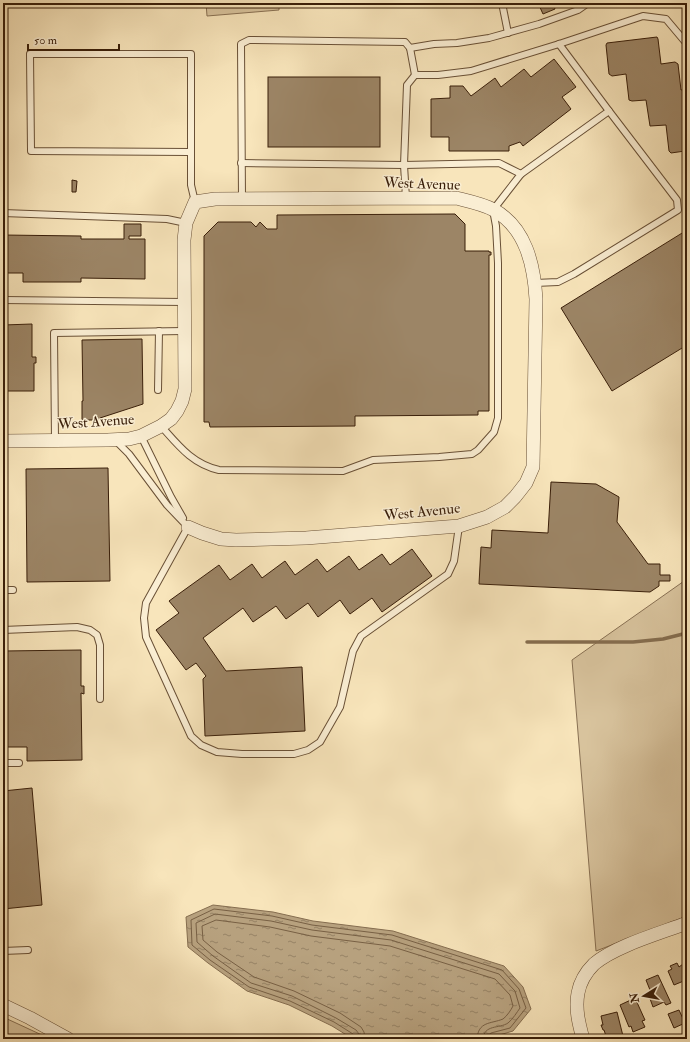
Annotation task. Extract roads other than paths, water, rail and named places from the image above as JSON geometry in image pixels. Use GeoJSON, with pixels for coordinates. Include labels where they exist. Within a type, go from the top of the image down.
{"type":"FeatureCollection","features":[{"type":"Feature","properties":{"kind":"street","name":"West Avenue"},"geometry":{"type":"LineString","coordinates":[[3,442],[129,439],[142,436],[171,419],[182,401],[185,389],[184,240],[186,223],[195,202],[215,199],[456,198],[474,202],[493,210],[507,219],[523,241],[530,259],[535,283],[533,467],[526,483],[515,498],[505,507],[487,517],[458,526],[306,538],[236,540],[221,539],[188,527]]}},
{"type":"Feature","properties":{"kind":"street"},"geometry":{"type":"LineString","coordinates":[[583,1039],[578,1014],[577,997],[582,981],[588,970],[612,953],[687,923]]}},
{"type":"Feature","properties":{"kind":"street"},"geometry":{"type":"LineString","coordinates":[[4,1007],[30,1018],[68,1039]]}},
{"type":"Feature","properties":{"kind":"lane"},"geometry":{"type":"LineString","coordinates":[[502,3],[508,33]]}},
{"type":"Feature","properties":{"kind":"lane"},"geometry":{"type":"LineString","coordinates":[[410,48],[490,38],[539,24],[578,10],[588,3]]}},
{"type":"Feature","properties":{"kind":"lane"},"geometry":{"type":"LineString","coordinates":[[415,75],[438,75],[471,71],[643,16],[666,19],[687,44]]}},
{"type":"Feature","properties":{"kind":"lane"},"geometry":{"type":"LineString","coordinates":[[242,199],[241,44],[249,40],[405,42],[410,48],[415,75],[407,85],[404,165],[406,198]]}},
{"type":"Feature","properties":{"kind":"lane"},"geometry":{"type":"LineString","coordinates":[[535,283],[558,282],[574,274],[678,210],[677,200],[559,44]]}},
{"type":"Feature","properties":{"kind":"lane"},"geometry":{"type":"LineString","coordinates":[[190,152],[31,151],[30,54],[191,54],[190,152],[191,185],[195,202]]}},
{"type":"Feature","properties":{"kind":"lane"},"geometry":{"type":"LineString","coordinates":[[161,426],[188,455],[208,467],[219,470],[343,471],[374,460],[472,454],[478,450],[494,432],[498,418],[498,263],[496,226],[493,210],[521,174],[609,111]]}},
{"type":"Feature","properties":{"kind":"lane"},"geometry":{"type":"LineString","coordinates":[[241,163],[404,165],[499,163],[521,174]]}},
{"type":"Feature","properties":{"kind":"lane"},"geometry":{"type":"LineString","coordinates":[[3,213],[167,218],[186,223]]}},
{"type":"Feature","properties":{"kind":"lane"},"geometry":{"type":"LineString","coordinates":[[3,300],[184,302]]}},
{"type":"Feature","properties":{"kind":"lane"},"geometry":{"type":"LineString","coordinates":[[158,390],[159,331]]}},
{"type":"Feature","properties":{"kind":"lane"},"geometry":{"type":"LineString","coordinates":[[55,441],[54,333],[184,331]]}},
{"type":"Feature","properties":{"kind":"lane"},"geometry":{"type":"LineString","coordinates":[[142,436],[171,497],[188,527]]}},
{"type":"Feature","properties":{"kind":"lane"},"geometry":{"type":"LineString","coordinates":[[115,440],[130,454],[167,505],[188,527]]}},
{"type":"Feature","properties":{"kind":"lane"},"geometry":{"type":"LineString","coordinates":[[188,527],[146,603],[144,618],[146,637],[159,668],[191,736],[201,745],[217,752],[242,754],[294,754],[308,750],[320,742],[340,707],[353,651],[362,636],[448,574],[454,561],[458,526]]}},
{"type":"Feature","properties":{"kind":"lane"},"geometry":{"type":"LineString","coordinates":[[3,590],[13,590]]}},
{"type":"Feature","properties":{"kind":"lane"},"geometry":{"type":"LineString","coordinates":[[3,630],[77,627],[90,630],[97,635],[100,645],[100,699]]}},
{"type":"Feature","properties":{"kind":"lane"},"geometry":{"type":"LineString","coordinates":[[3,763],[19,763]]}},
{"type":"Feature","properties":{"kind":"lane"},"geometry":{"type":"LineString","coordinates":[[3,951],[28,950]]}},
{"type":"Feature","properties":{"kind":"water"},"geometry":{"type":"Polygon","coordinates":[[[213,905],[273,912],[313,921],[393,931],[504,966],[523,987],[531,1009],[513,1031],[486,1039],[353,1039],[332,1026],[289,1005],[247,991],[188,947],[186,917],[213,905]]]}},
{"type":"Feature","properties":{"kind":"waterway"},"geometry":{"type":"LineString","coordinates":[[527,642],[633,642],[663,639],[687,633]]}}]}
